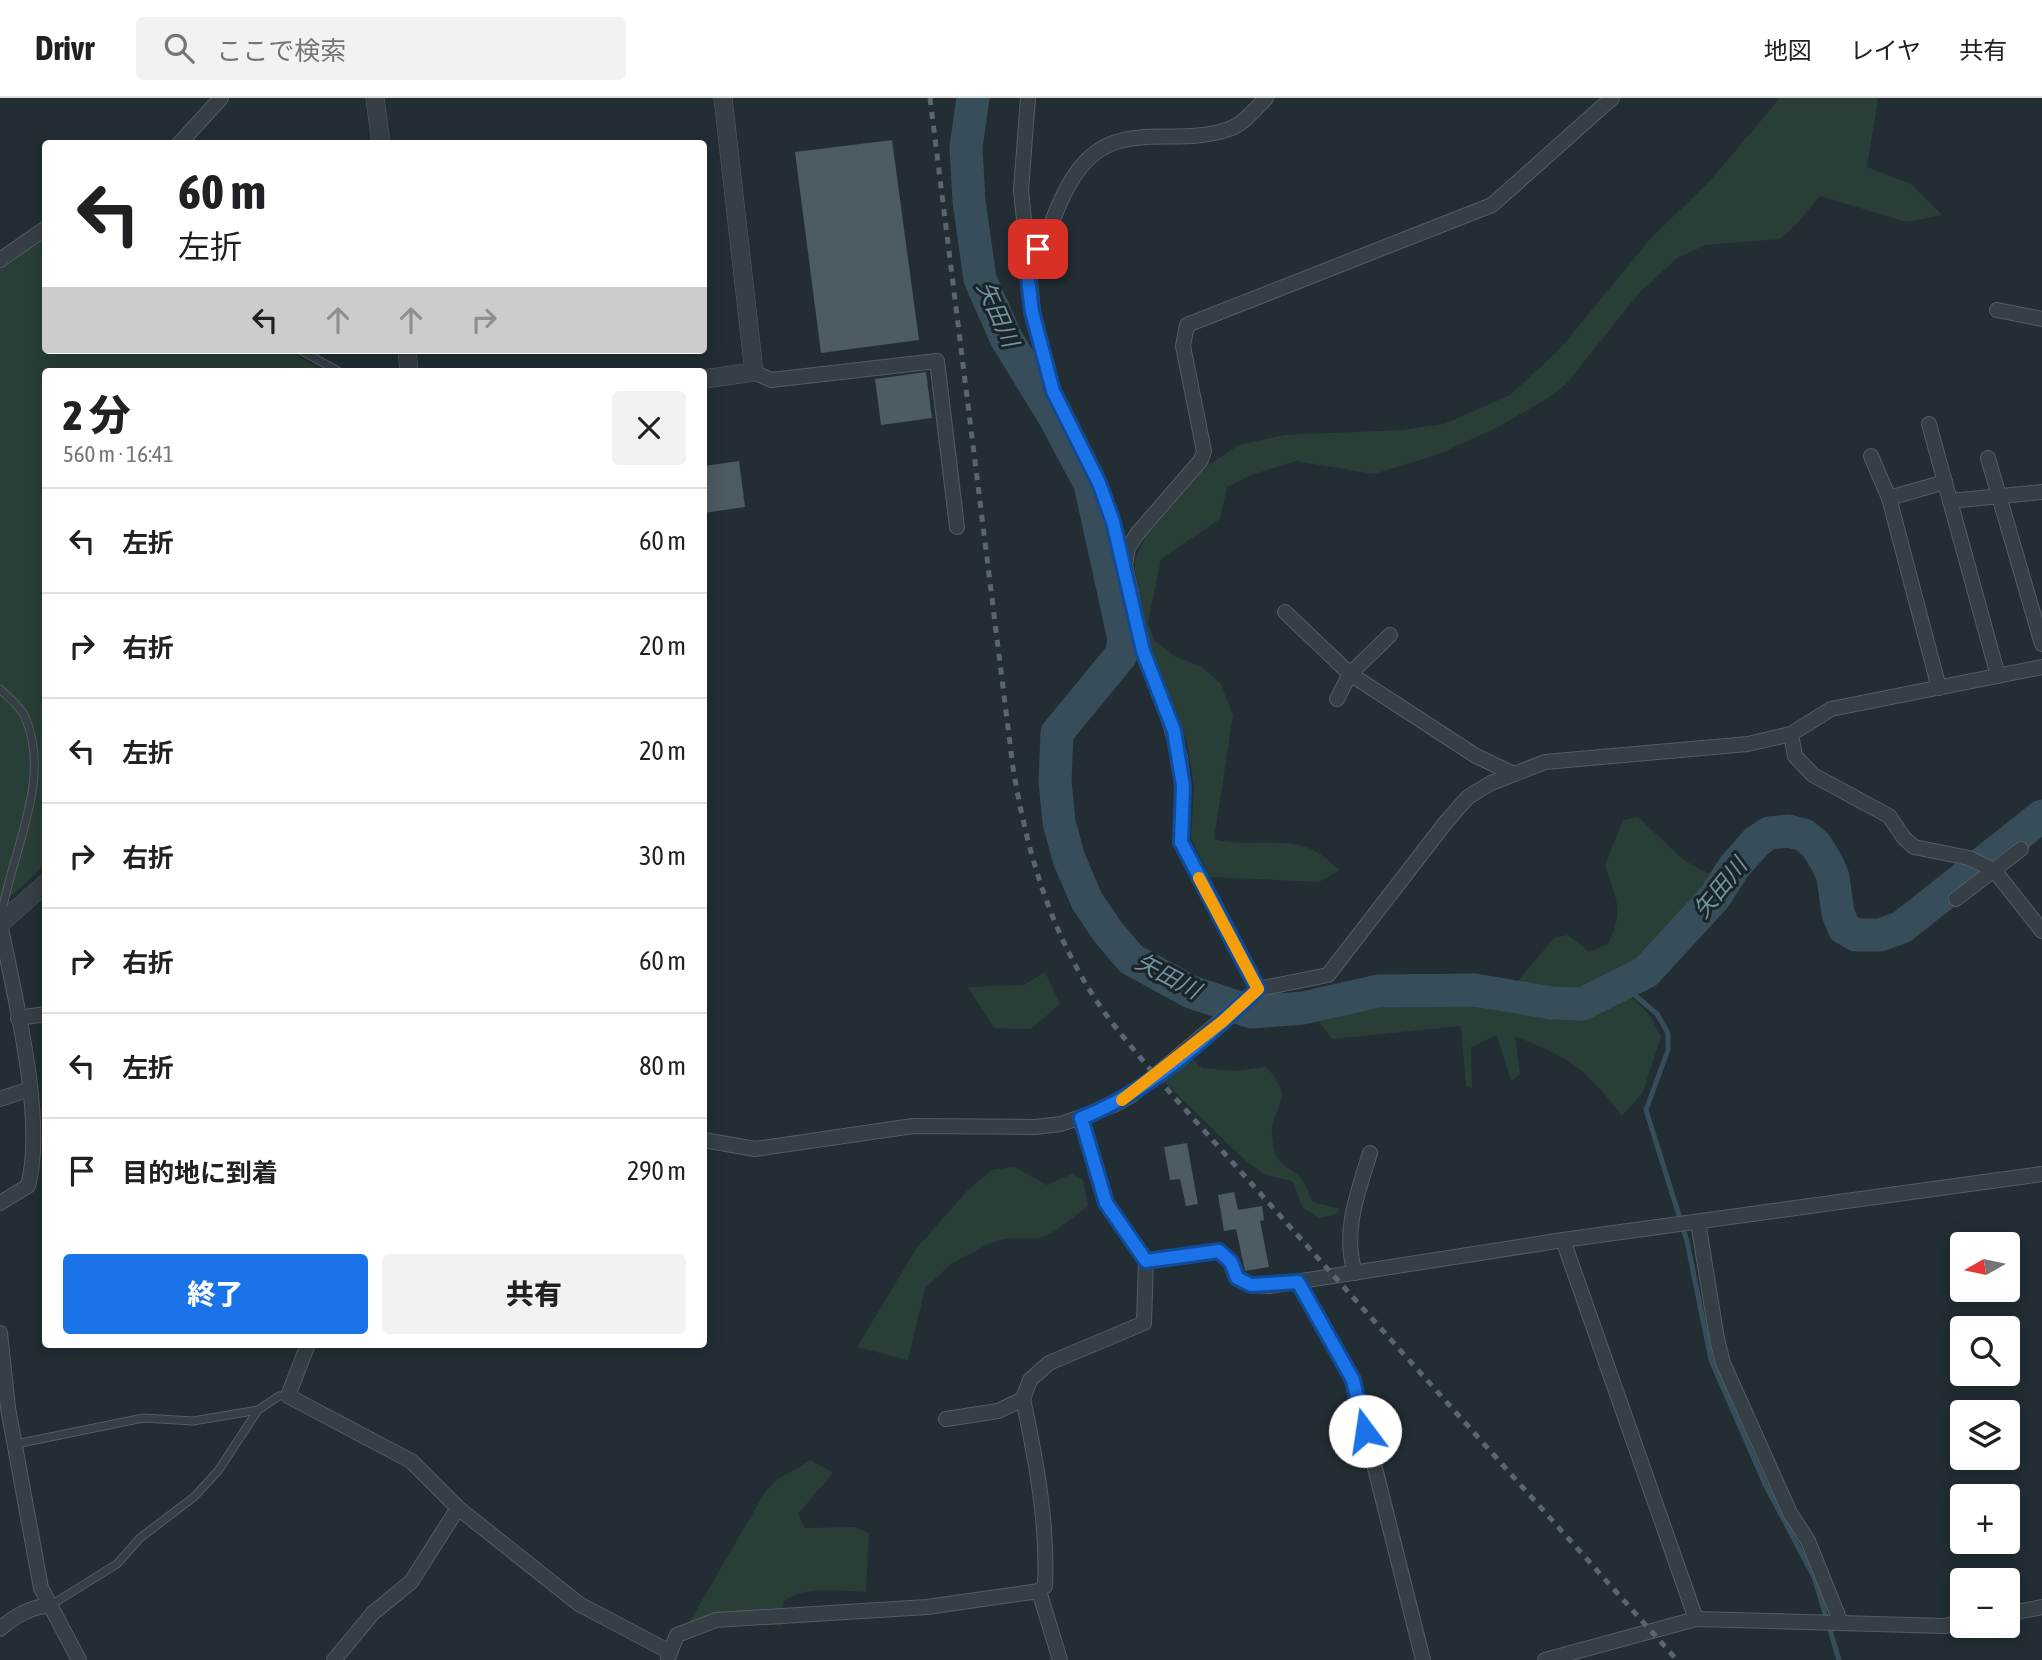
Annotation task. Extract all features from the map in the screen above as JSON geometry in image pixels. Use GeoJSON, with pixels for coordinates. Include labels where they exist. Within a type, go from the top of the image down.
{"type":"FeatureCollection","features":[{"type":"Feature","properties":{"kind":"street"},"geometry":{"type":"LineString","coordinates":[[183,140],[221,98]]}},
{"type":"Feature","properties":{"kind":"street"},"geometry":{"type":"LineString","coordinates":[[375,98],[380,140]]}},
{"type":"Feature","properties":{"kind":"street"},"geometry":{"type":"LineString","coordinates":[[723,98],[754,372]]}},
{"type":"Feature","properties":{"kind":"street"},"geometry":{"type":"LineString","coordinates":[[1028,98],[1021,190],[1032,312],[1053,391],[1099,483],[1125,565],[1143,651],[1163,701],[1180,757],[1181,842],[1255,992]]}},
{"type":"Feature","properties":{"kind":"street"},"geometry":{"type":"LineString","coordinates":[[1025,253],[1038,249],[1044,242],[1070,183],[1098,152],[1136,135],[1188,136],[1231,128],[1266,98]]}},
{"type":"Feature","properties":{"kind":"street"},"geometry":{"type":"LineString","coordinates":[[1125,565],[1128,548],[1137,534],[1200,460],[1204,451],[1183,346],[1187,325],[1492,205],[1612,98]]}},
{"type":"Feature","properties":{"kind":"street"},"geometry":{"type":"LineString","coordinates":[[0,260],[42,231]]}},
{"type":"Feature","properties":{"kind":"street"},"geometry":{"type":"LineString","coordinates":[[1997,310],[2042,319]]}},
{"type":"Feature","properties":{"kind":"street"},"geometry":{"type":"LineString","coordinates":[[707,379],[754,372],[771,380],[937,361],[957,527]]}},
{"type":"Feature","properties":{"kind":"street"},"geometry":{"type":"LineString","coordinates":[[1930,424],[1998,676]]}},
{"type":"Feature","properties":{"kind":"street"},"geometry":{"type":"LineString","coordinates":[[1871,456],[1889,498],[1939,688]]}},
{"type":"Feature","properties":{"kind":"street"},"geometry":{"type":"LineString","coordinates":[[1988,458],[2042,644]]}},
{"type":"Feature","properties":{"kind":"street"},"geometry":{"type":"LineString","coordinates":[[1889,498],[1945,482]]}},
{"type":"Feature","properties":{"kind":"street"},"geometry":{"type":"LineString","coordinates":[[1951,501],[2042,492]]}},
{"type":"Feature","properties":{"kind":"street"},"geometry":{"type":"LineString","coordinates":[[1285,612],[1350,674],[1476,756],[1514,774]]}},
{"type":"Feature","properties":{"kind":"street"},"geometry":{"type":"LineString","coordinates":[[1337,699],[1350,674],[1390,635]]}},
{"type":"Feature","properties":{"kind":"street"},"geometry":{"type":"LineString","coordinates":[[707,1141],[755,1149],[913,1126],[1035,1127],[1081,1118],[1132,1095],[1255,992],[1328,975],[1468,797],[1514,774],[1545,762],[1748,744],[1791,734],[1831,709],[2042,667]]}},
{"type":"Feature","properties":{"kind":"street"},"geometry":{"type":"LineString","coordinates":[[1791,734],[1799,763],[1813,775],[1889,816],[1909,844],[1969,858],[1992,869],[2042,931]]}},
{"type":"Feature","properties":{"kind":"street"},"geometry":{"type":"LineString","coordinates":[[1956,899],[2021,849]]}},
{"type":"Feature","properties":{"kind":"street"},"geometry":{"type":"LineString","coordinates":[[0,1203],[27,1186],[32,1171],[30,1089],[0,924],[42,887]]}},
{"type":"Feature","properties":{"kind":"street"},"geometry":{"type":"LineString","coordinates":[[18,1018],[42,1015]]}},
{"type":"Feature","properties":{"kind":"street"},"geometry":{"type":"LineString","coordinates":[[0,1099],[30,1089]]}},
{"type":"Feature","properties":{"kind":"street"},"geometry":{"type":"LineString","coordinates":[[307,1348],[288,1396],[411,1461],[458,1508],[579,1604],[669,1656],[677,1635],[716,1620],[927,1607],[1039,1591],[1045,1586],[1046,1554],[1035,1453],[1023,1399],[1030,1380],[1049,1363],[1144,1323],[1146,1261],[1106,1203],[1081,1118]]}},
{"type":"Feature","properties":{"kind":"street"},"geometry":{"type":"LineString","coordinates":[[1355,1273],[1348,1251],[1356,1199],[1370,1153]]}},
{"type":"Feature","properties":{"kind":"street"},"geometry":{"type":"LineString","coordinates":[[1146,1261],[1219,1251],[1231,1262],[1237,1278],[1251,1285],[1298,1282],[1563,1240],[2042,1174]]}},
{"type":"Feature","properties":{"kind":"street"},"geometry":{"type":"LineString","coordinates":[[1698,1222],[1723,1363],[1790,1513],[1808,1541],[1841,1623]]}},
{"type":"Feature","properties":{"kind":"street"},"geometry":{"type":"LineString","coordinates":[[1563,1240],[1696,1619]]}},
{"type":"Feature","properties":{"kind":"street"},"geometry":{"type":"LineString","coordinates":[[1298,1282],[1353,1380],[1423,1660]]}},
{"type":"Feature","properties":{"kind":"street"},"geometry":{"type":"LineString","coordinates":[[0,1340],[8,1408],[41,1588],[79,1660]]}},
{"type":"Feature","properties":{"kind":"street"},"geometry":{"type":"LineString","coordinates":[[946,1419],[998,1411],[1023,1399]]}},
{"type":"Feature","properties":{"kind":"street"},"geometry":{"type":"LineString","coordinates":[[334,1660],[373,1613],[411,1583],[423,1568],[458,1508]]}},
{"type":"Feature","properties":{"kind":"street"},"geometry":{"type":"LineString","coordinates":[[1039,1591],[1060,1660]]}},
{"type":"Feature","properties":{"kind":"street"},"geometry":{"type":"LineString","coordinates":[[0,1629],[14,1616],[38,1606],[51,1605]]}},
{"type":"Feature","properties":{"kind":"street"},"geometry":{"type":"LineString","coordinates":[[2020,1611],[2042,1607]]}},
{"type":"Feature","properties":{"kind":"street"},"geometry":{"type":"LineString","coordinates":[[1545,1660],[1696,1619],[1950,1625]]}},
{"type":"Feature","properties":{"kind":"lane"},"geometry":{"type":"LineString","coordinates":[[307,354],[333,368]]}},
{"type":"Feature","properties":{"kind":"lane"},"geometry":{"type":"LineString","coordinates":[[0,689],[24,714],[31,735],[35,765],[33,790],[6,886],[0,924]]}},
{"type":"Feature","properties":{"kind":"lane"},"geometry":{"type":"LineString","coordinates":[[51,1605],[117,1564],[140,1538],[194,1497],[218,1471],[258,1410],[279,1396],[288,1396]]}},
{"type":"Feature","properties":{"kind":"lane"},"geometry":{"type":"LineString","coordinates":[[16,1444],[143,1418],[193,1420],[258,1410]]}},
{"type":"Feature","properties":{"kind":"green space"},"geometry":{"type":"Polygon","coordinates":[[[1780,98],[1878,98],[1867,167],[1911,184],[1942,215],[1907,222],[1820,196],[1798,223],[1780,239],[1705,245],[1676,259],[1638,294],[1567,383],[1548,398],[1498,427],[1439,454],[1374,474],[1296,461],[1251,475],[1227,487],[1220,519],[1161,559],[1148,622],[1154,640],[1174,656],[1202,667],[1221,684],[1233,715],[1214,839],[1301,846],[1316,852],[1340,870],[1319,882],[1210,877],[1191,839],[1194,786],[1187,743],[1178,715],[1146,647],[1134,562],[1145,538],[1204,468],[1239,445],[1284,435],[1402,430],[1444,424],[1510,395],[1559,350],[1650,239],[1710,181],[1780,98]]]}},
{"type":"Feature","properties":{"kind":"green space"},"geometry":{"type":"Polygon","coordinates":[[[42,221],[42,354],[294,354],[318,368],[42,368],[42,868],[0,906],[0,251],[42,221]]]}},
{"type":"Feature","properties":{"kind":"green space"},"geometry":{"type":"Polygon","coordinates":[[[1638,817],[1685,861],[1715,877],[1616,981],[1651,1017],[1661,1037],[1643,1092],[1622,1116],[1598,1086],[1576,1066],[1515,1036],[1520,1074],[1511,1081],[1497,1035],[1471,1047],[1472,1088],[1466,1086],[1461,1026],[1332,1039],[1313,1013],[1372,1002],[1424,1001],[1496,1007],[1554,938],[1568,935],[1589,952],[1608,944],[1616,922],[1617,905],[1605,865],[1623,820],[1638,817]]]}},
{"type":"Feature","properties":{"kind":"green space"},"geometry":{"type":"Polygon","coordinates":[[[1045,972],[1060,1004],[1031,1029],[994,1028],[968,987],[1024,985],[1045,972]]]}},
{"type":"Feature","properties":{"kind":"green space"},"geometry":{"type":"Polygon","coordinates":[[[1191,1057],[1202,1068],[1235,1071],[1266,1067],[1275,1078],[1282,1095],[1273,1125],[1276,1156],[1300,1176],[1313,1202],[1340,1209],[1335,1215],[1319,1218],[1303,1208],[1292,1181],[1265,1175],[1245,1160],[1160,1078],[1191,1057]]]}},
{"type":"Feature","properties":{"kind":"green space"},"geometry":{"type":"Polygon","coordinates":[[[1014,1167],[1047,1185],[1072,1174],[1083,1180],[1088,1206],[1055,1231],[1040,1238],[1009,1238],[990,1243],[951,1264],[925,1288],[908,1360],[857,1347],[916,1249],[967,1191],[992,1170],[1014,1167]]]}},
{"type":"Feature","properties":{"kind":"green space"},"geometry":{"type":"Polygon","coordinates":[[[811,1460],[833,1473],[798,1514],[805,1528],[855,1527],[869,1533],[866,1592],[824,1590],[793,1596],[784,1601],[781,1626],[741,1622],[686,1628],[765,1492],[778,1479],[811,1460]]]}},
{"type":"Feature","properties":{"kind":"building"},"geometry":{"type":"Polygon","coordinates":[[[892,140],[919,340],[821,353],[795,152],[892,140]]]}},
{"type":"Feature","properties":{"kind":"building"},"geometry":{"type":"Polygon","coordinates":[[[926,372],[932,418],[881,425],[875,379],[926,372]]]}},
{"type":"Feature","properties":{"kind":"building"},"geometry":{"type":"Polygon","coordinates":[[[739,461],[745,507],[707,513],[707,466],[739,461]]]}},
{"type":"Feature","properties":{"kind":"building"},"geometry":{"type":"Polygon","coordinates":[[[1187,1143],[1198,1204],[1186,1206],[1180,1179],[1170,1180],[1164,1147],[1187,1143]]]}},
{"type":"Feature","properties":{"kind":"building"},"geometry":{"type":"Polygon","coordinates":[[[1234,1192],[1238,1210],[1262,1206],[1264,1220],[1260,1221],[1269,1267],[1245,1271],[1236,1229],[1224,1231],[1218,1195],[1234,1192]]]}},
{"type":"Feature","properties":{"kind":"waterway","name":"矢田川"},"geometry":{"type":"LineString","coordinates":[[973,98],[966,147],[969,201],[980,279],[1006,338],[1055,418],[1090,484],[1124,639],[1121,655],[1057,733],[1055,781],[1059,822],[1069,859],[1087,901],[1131,959],[1191,992],[1252,1012],[1303,1008],[1378,991],[1475,990],[1552,1003],[1582,1004],[1646,972],[1714,898],[1734,867],[1756,842],[1769,833],[1788,831],[1804,835],[1816,845],[1833,877],[1838,913],[1844,928],[1856,935],[1880,935],[1902,927],[2042,816]]}},
{"type":"Feature","properties":{"kind":"waterway"},"geometry":{"type":"LineString","coordinates":[[1623,985],[1657,1014],[1668,1033],[1668,1050],[1646,1110],[1687,1241],[1711,1360],[1765,1484],[1814,1577],[1839,1660]]}},
{"type":"Feature","properties":{"kind":"railway"},"geometry":{"type":"LineString","coordinates":[[930,98],[1013,768],[1033,860],[1066,948],[1105,1013],[1158,1079],[1677,1660]]}},
{"type":"Feature","properties":{"kind":"slow traffic"},"geometry":{"type":"LineString","coordinates":[[1122,1100],[1132,1095],[1223,1021],[1258,989],[1199,878]]}},
{"type":"Feature","properties":{"kind":"route"},"geometry":{"type":"LineString","coordinates":[[1038,249],[1025,253],[1032,312],[1042,357],[1053,391],[1099,483],[1113,522],[1143,651],[1174,731],[1183,786],[1181,842],[1258,989],[1132,1095],[1081,1118],[1106,1203],[1146,1261],[1219,1251],[1231,1262],[1237,1278],[1251,1285],[1269,1286],[1298,1282],[1353,1380],[1365,1431]]}}]}
